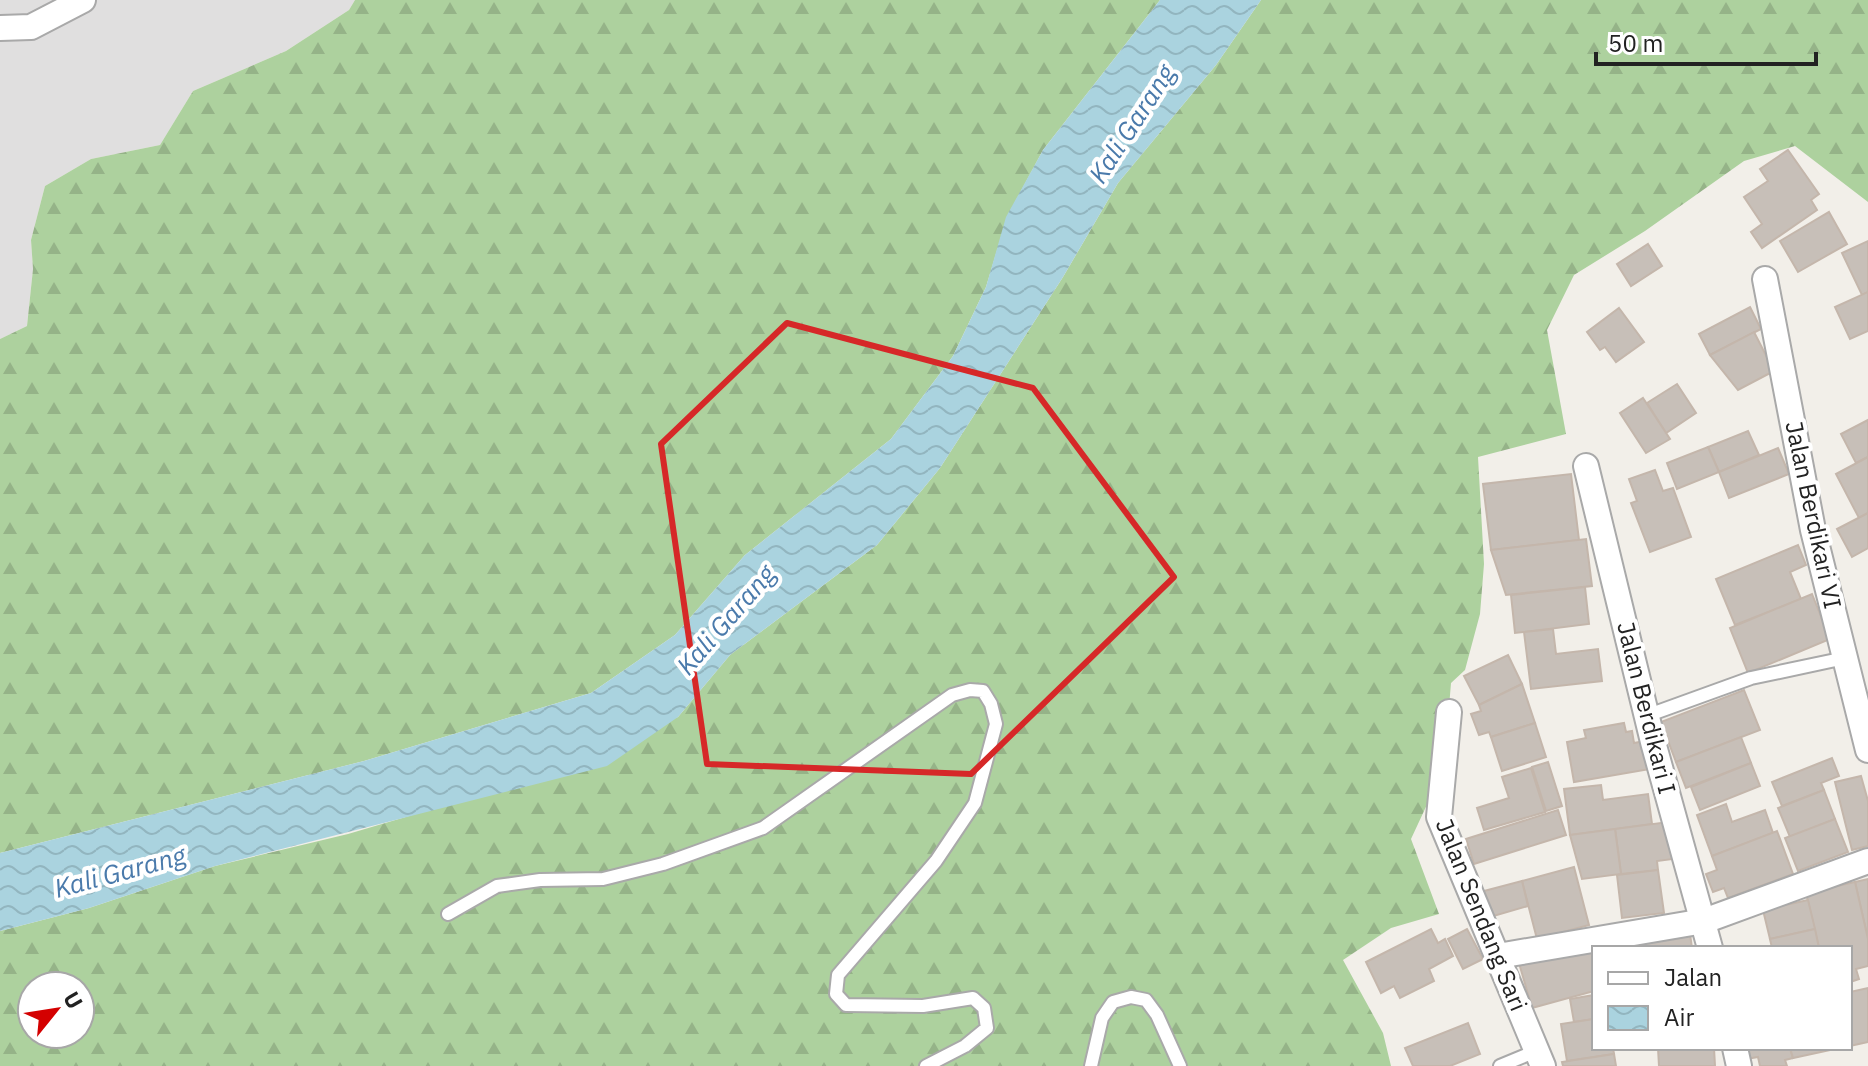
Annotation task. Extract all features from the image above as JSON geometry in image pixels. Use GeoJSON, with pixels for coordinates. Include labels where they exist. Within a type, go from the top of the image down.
{"type":"FeatureCollection","features":[{"type":"Feature","properties":{"kind":"street"},"geometry":{"type":"LineString","coordinates":[[0,28],[31,27],[83,0]]}},
{"type":"Feature","properties":{"kind":"street","name":"Jalan Berdikari VI"},"geometry":{"type":"LineString","coordinates":[[1765,279],[1813,530],[1868,750]]}},
{"type":"Feature","properties":{"kind":"street","name":"Jalan Berdikari I"},"geometry":{"type":"LineString","coordinates":[[1586,466],[1646,716],[1710,946]]}},
{"type":"Feature","properties":{"kind":"street","name":"Jalan Sendang Sari"},"geometry":{"type":"LineString","coordinates":[[1449,712],[1439,817],[1539,1059]]}},
{"type":"Feature","properties":{"kind":"street"},"geometry":{"type":"LineString","coordinates":[[1498,956],[1704,921],[1868,861]]}},
{"type":"Feature","properties":{"kind":"lane"},"geometry":{"type":"LineString","coordinates":[[1646,716],[1751,678],[1845,658]]}},
{"type":"Feature","properties":{"kind":"lane"},"geometry":{"type":"LineString","coordinates":[[448,914],[497,886],[540,880],[603,879],[663,864],[763,828],[952,695],[970,690],[983,691],[991,704],[996,724],[975,803],[936,861],[838,975],[836,994],[846,1005],[923,1006],[973,998],[984,1008],[987,1028],[965,1046],[926,1066]]}},
{"type":"Feature","properties":{"kind":"lane"},"geometry":{"type":"LineString","coordinates":[[1091,1066],[1102,1018],[1113,1002],[1131,997],[1146,1000],[1157,1015],[1180,1066]]}},
{"type":"Feature","properties":{"kind":"lane"},"geometry":{"type":"LineString","coordinates":[[1500,1066],[1539,1059]]}},
{"type":"Feature","properties":{"kind":"highlighted area"},"geometry":{"type":"Polygon","coordinates":[[[787,323],[1033,388],[1174,577],[971,774],[707,764],[661,444],[787,323]]]}},
{"type":"Feature","properties":{"kind":"shaded area"},"geometry":{"type":"Polygon","coordinates":[[[0,0],[355,0],[349,10],[286,51],[193,91],[160,145],[91,159],[45,186],[31,240],[33,269],[27,326],[0,339],[0,0]]]}},
{"type":"Feature","properties":{"kind":"green space"},"geometry":{"type":"Polygon","coordinates":[[[355,0],[1160,0],[1043,150],[1007,217],[986,287],[953,356],[891,439],[745,555],[675,635],[591,693],[364,761],[0,853],[0,339],[27,326],[33,269],[31,240],[45,186],[91,159],[160,145],[193,91],[286,51],[349,10],[355,0]]]}},
{"type":"Feature","properties":{"kind":"green space"},"geometry":{"type":"Polygon","coordinates":[[[1261,0],[1868,0],[1868,202],[1795,146],[1744,161],[1645,231],[1574,275],[1547,330],[1566,434],[1478,457],[1484,564],[1480,614],[1465,670],[1451,683],[1444,768],[1411,839],[1439,914],[1391,928],[1343,960],[1383,1033],[1391,1066],[0,1066],[0,931],[89,908],[215,866],[348,834],[436,808],[678,717],[730,655],[877,545],[940,468],[1063,277],[1118,183],[1216,65],[1261,0]]]}},
{"type":"Feature","properties":{"kind":"water","name":"Kali Garang"},"geometry":{"type":"Polygon","coordinates":[[[1160,0],[1261,0],[1216,65],[1118,183],[1063,277],[940,468],[877,545],[730,655],[678,717],[607,766],[215,866],[89,908],[0,931],[0,853],[364,761],[591,693],[675,635],[745,555],[891,439],[953,356],[986,287],[1006,217],[1043,150],[1160,0]]]}},
{"type":"Feature","properties":{"kind":"building"},"geometry":{"type":"Polygon","coordinates":[[[1788,150],[1819,194],[1811,200],[1817,210],[1762,248],[1751,232],[1762,224],[1744,197],[1768,181],[1760,169],[1788,150]]]}},
{"type":"Feature","properties":{"kind":"building"},"geometry":{"type":"Polygon","coordinates":[[[1829,212],[1847,244],[1798,272],[1780,241],[1829,212]]]}},
{"type":"Feature","properties":{"kind":"building"},"geometry":{"type":"Polygon","coordinates":[[[1868,241],[1868,292],[1862,295],[1842,253],[1868,241]]]}},
{"type":"Feature","properties":{"kind":"building"},"geometry":{"type":"Polygon","coordinates":[[[1648,244],[1662,266],[1631,286],[1617,264],[1648,244]]]}},
{"type":"Feature","properties":{"kind":"building"},"geometry":{"type":"Polygon","coordinates":[[[1868,292],[1868,331],[1850,339],[1835,307],[1868,292]]]}},
{"type":"Feature","properties":{"kind":"building"},"geometry":{"type":"Polygon","coordinates":[[[1750,307],[1761,329],[1710,355],[1699,334],[1750,307]]]}},
{"type":"Feature","properties":{"kind":"building"},"geometry":{"type":"Polygon","coordinates":[[[1619,308],[1644,342],[1616,362],[1605,347],[1600,350],[1587,332],[1619,308]]]}},
{"type":"Feature","properties":{"kind":"building"},"geometry":{"type":"Polygon","coordinates":[[[1754,332],[1774,371],[1738,390],[1710,355],[1754,332]]]}},
{"type":"Feature","properties":{"kind":"building"},"geometry":{"type":"Polygon","coordinates":[[[1677,384],[1696,413],[1666,433],[1647,403],[1677,384]]]}},
{"type":"Feature","properties":{"kind":"building"},"geometry":{"type":"Polygon","coordinates":[[[1643,398],[1670,439],[1646,453],[1620,413],[1643,398]]]}},
{"type":"Feature","properties":{"kind":"building"},"geometry":{"type":"Polygon","coordinates":[[[1868,420],[1868,457],[1856,463],[1841,434],[1868,420]]]}},
{"type":"Feature","properties":{"kind":"building"},"geometry":{"type":"Polygon","coordinates":[[[1748,431],[1759,455],[1719,472],[1708,447],[1748,431]]]}},
{"type":"Feature","properties":{"kind":"building"},"geometry":{"type":"Polygon","coordinates":[[[1708,447],[1719,472],[1677,489],[1667,463],[1708,447]]]}},
{"type":"Feature","properties":{"kind":"building"},"geometry":{"type":"Polygon","coordinates":[[[1778,448],[1789,474],[1729,498],[1719,472],[1778,448]]]}},
{"type":"Feature","properties":{"kind":"building"},"geometry":{"type":"Polygon","coordinates":[[[1868,457],[1868,513],[1859,518],[1836,474],[1868,457]]]}},
{"type":"Feature","properties":{"kind":"building"},"geometry":{"type":"Polygon","coordinates":[[[1655,470],[1663,491],[1673,488],[1691,537],[1650,552],[1631,503],[1637,501],[1629,479],[1655,470]]]}},
{"type":"Feature","properties":{"kind":"building"},"geometry":{"type":"Polygon","coordinates":[[[1571,474],[1579,540],[1491,550],[1483,484],[1571,474]]]}},
{"type":"Feature","properties":{"kind":"building"},"geometry":{"type":"Polygon","coordinates":[[[1868,513],[1868,548],[1852,557],[1837,529],[1868,513]]]}},
{"type":"Feature","properties":{"kind":"building"},"geometry":{"type":"Polygon","coordinates":[[[1586,539],[1592,586],[1506,595],[1491,550],[1586,539]]]}},
{"type":"Feature","properties":{"kind":"building"},"geometry":{"type":"Polygon","coordinates":[[[1798,545],[1806,565],[1790,572],[1801,599],[1735,625],[1716,579],[1798,545]]]}},
{"type":"Feature","properties":{"kind":"building"},"geometry":{"type":"Polygon","coordinates":[[[1585,587],[1589,624],[1515,633],[1511,595],[1585,587]]]}},
{"type":"Feature","properties":{"kind":"building"},"geometry":{"type":"Polygon","coordinates":[[[1812,594],[1830,639],[1748,673],[1730,628],[1812,594]]]}},
{"type":"Feature","properties":{"kind":"building"},"geometry":{"type":"Polygon","coordinates":[[[1553,629],[1556,654],[1598,649],[1602,681],[1531,689],[1524,632],[1553,629]]]}},
{"type":"Feature","properties":{"kind":"building"},"geometry":{"type":"Polygon","coordinates":[[[1508,655],[1522,684],[1479,705],[1464,676],[1508,655]]]}},
{"type":"Feature","properties":{"kind":"building"},"geometry":{"type":"Polygon","coordinates":[[[1522,684],[1535,723],[1491,737],[1489,732],[1479,735],[1471,714],[1481,711],[1479,705],[1522,684]]]}},
{"type":"Feature","properties":{"kind":"building"},"geometry":{"type":"Polygon","coordinates":[[[1744,690],[1760,730],[1676,762],[1661,722],[1744,690]]]}},
{"type":"Feature","properties":{"kind":"building"},"geometry":{"type":"Polygon","coordinates":[[[1535,723],[1546,757],[1502,771],[1491,737],[1535,723]]]}},
{"type":"Feature","properties":{"kind":"building"},"geometry":{"type":"Polygon","coordinates":[[[1624,723],[1626,732],[1632,731],[1634,743],[1645,741],[1650,769],[1574,782],[1567,742],[1586,738],[1584,730],[1624,723]]]}},
{"type":"Feature","properties":{"kind":"building"},"geometry":{"type":"Polygon","coordinates":[[[1741,737],[1751,763],[1686,788],[1676,762],[1741,737]]]}},
{"type":"Feature","properties":{"kind":"building"},"geometry":{"type":"Polygon","coordinates":[[[1832,758],[1839,776],[1821,783],[1824,790],[1782,806],[1772,782],[1832,758]]]}},
{"type":"Feature","properties":{"kind":"building"},"geometry":{"type":"Polygon","coordinates":[[[1548,762],[1562,806],[1546,811],[1532,767],[1548,762]]]}},
{"type":"Feature","properties":{"kind":"building"},"geometry":{"type":"Polygon","coordinates":[[[1751,763],[1760,786],[1700,810],[1691,787],[1751,763]]]}},
{"type":"Feature","properties":{"kind":"building"},"geometry":{"type":"Polygon","coordinates":[[[1531,768],[1545,812],[1484,830],[1477,808],[1509,798],[1502,777],[1531,768]]]}},
{"type":"Feature","properties":{"kind":"building"},"geometry":{"type":"Polygon","coordinates":[[[1861,776],[1868,801],[1868,846],[1852,850],[1835,782],[1861,776]]]}},
{"type":"Feature","properties":{"kind":"building"},"geometry":{"type":"Polygon","coordinates":[[[1601,785],[1603,800],[1648,794],[1652,824],[1570,835],[1564,789],[1601,785]]]}},
{"type":"Feature","properties":{"kind":"building"},"geometry":{"type":"Polygon","coordinates":[[[1824,790],[1835,819],[1790,837],[1778,808],[1824,790]]]}},
{"type":"Feature","properties":{"kind":"building"},"geometry":{"type":"Polygon","coordinates":[[[1726,804],[1732,822],[1765,810],[1773,833],[1712,856],[1697,815],[1726,804]]]}},
{"type":"Feature","properties":{"kind":"building"},"geometry":{"type":"Polygon","coordinates":[[[1558,810],[1566,835],[1474,864],[1466,839],[1558,810]]]}},
{"type":"Feature","properties":{"kind":"building"},"geometry":{"type":"Polygon","coordinates":[[[1835,819],[1848,852],[1798,871],[1785,838],[1835,819]]]}},
{"type":"Feature","properties":{"kind":"building"},"geometry":{"type":"Polygon","coordinates":[[[1668,822],[1673,859],[1657,861],[1658,870],[1621,874],[1615,829],[1668,822]]]}},
{"type":"Feature","properties":{"kind":"building"},"geometry":{"type":"Polygon","coordinates":[[[1615,829],[1621,874],[1582,879],[1570,835],[1615,829]]]}},
{"type":"Feature","properties":{"kind":"building"},"geometry":{"type":"Polygon","coordinates":[[[1777,831],[1793,874],[1728,898],[1724,888],[1713,892],[1706,874],[1717,870],[1712,856],[1777,831]]]}},
{"type":"Feature","properties":{"kind":"building"},"geometry":{"type":"Polygon","coordinates":[[[1574,867],[1589,925],[1537,939],[1522,881],[1574,867]]]}},
{"type":"Feature","properties":{"kind":"building"},"geometry":{"type":"Polygon","coordinates":[[[1658,870],[1664,913],[1622,918],[1617,875],[1658,870]]]}},
{"type":"Feature","properties":{"kind":"building"},"geometry":{"type":"Polygon","coordinates":[[[1868,879],[1868,939],[1855,882],[1868,879]]]}},
{"type":"Feature","properties":{"kind":"building"},"geometry":{"type":"Polygon","coordinates":[[[1522,881],[1528,906],[1490,917],[1484,891],[1522,881]]]}},
{"type":"Feature","properties":{"kind":"building"},"geometry":{"type":"Polygon","coordinates":[[[1855,882],[1868,939],[1868,966],[1856,969],[1859,979],[1852,981],[1852,946],[1819,946],[1806,893],[1855,882]]]}},
{"type":"Feature","properties":{"kind":"building"},"geometry":{"type":"Polygon","coordinates":[[[1808,900],[1815,929],[1770,939],[1763,910],[1808,900]]]}},
{"type":"Feature","properties":{"kind":"building"},"geometry":{"type":"Polygon","coordinates":[[[1431,929],[1438,943],[1445,939],[1453,956],[1429,969],[1434,981],[1400,998],[1394,986],[1381,993],[1366,962],[1431,929]]]}},
{"type":"Feature","properties":{"kind":"building"},"geometry":{"type":"Polygon","coordinates":[[[1467,929],[1483,959],[1463,969],[1448,939],[1467,929]]]}},
{"type":"Feature","properties":{"kind":"building"},"geometry":{"type":"Polygon","coordinates":[[[1815,929],[1819,946],[1772,946],[1770,939],[1815,929]]]}},
{"type":"Feature","properties":{"kind":"building"},"geometry":{"type":"Polygon","coordinates":[[[1690,934],[1692,946],[1624,946],[1690,934]]]}},
{"type":"Feature","properties":{"kind":"building"},"geometry":{"type":"Polygon","coordinates":[[[1592,948],[1592,992],[1532,1008],[1519,963],[1592,948]]]}},
{"type":"Feature","properties":{"kind":"building"},"geometry":{"type":"Polygon","coordinates":[[[1868,988],[1868,1042],[1852,1046],[1852,992],[1868,988]]]}},
{"type":"Feature","properties":{"kind":"building"},"geometry":{"type":"Polygon","coordinates":[[[1592,995],[1592,1019],[1574,1022],[1570,999],[1592,995]]]}},
{"type":"Feature","properties":{"kind":"building"},"geometry":{"type":"Polygon","coordinates":[[[1592,1019],[1592,1050],[1613,1050],[1614,1054],[1567,1061],[1561,1024],[1592,1019]]]}},
{"type":"Feature","properties":{"kind":"building"},"geometry":{"type":"Polygon","coordinates":[[[1468,1023],[1480,1054],[1450,1066],[1413,1066],[1405,1048],[1468,1023]]]}},
{"type":"Feature","properties":{"kind":"building"},"geometry":{"type":"Polygon","coordinates":[[[1658,1050],[1714,1050],[1715,1066],[1659,1066],[1658,1050]]]}},
{"type":"Feature","properties":{"kind":"building"},"geometry":{"type":"Polygon","coordinates":[[[1744,1050],[1791,1050],[1793,1058],[1785,1060],[1787,1066],[1760,1066],[1758,1057],[1746,1059],[1744,1050]]]}},
{"type":"Feature","properties":{"kind":"building"},"geometry":{"type":"Polygon","coordinates":[[[1791,1050],[1830,1050],[1793,1058],[1791,1050]]]}},
{"type":"Feature","properties":{"kind":"building"},"geometry":{"type":"Polygon","coordinates":[[[1614,1054],[1616,1066],[1563,1066],[1562,1062],[1614,1054]]]}}]}
